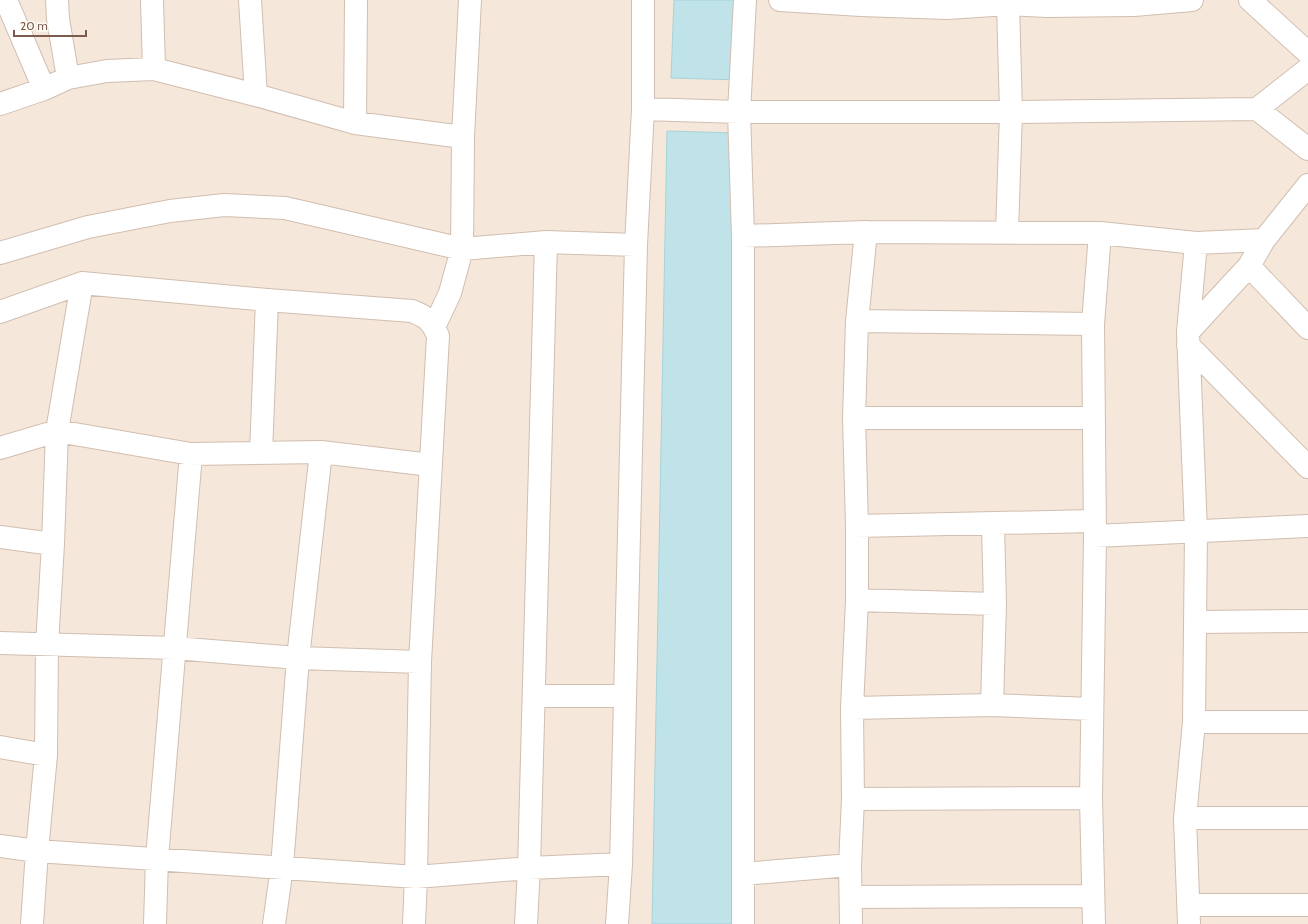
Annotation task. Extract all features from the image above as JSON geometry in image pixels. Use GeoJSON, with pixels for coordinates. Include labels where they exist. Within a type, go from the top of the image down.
{"type":"FeatureCollection","features":[{"type":"Feature","properties":{"kind":"street"},"geometry":{"type":"LineString","coordinates":[[6,0],[44,90]]}},
{"type":"Feature","properties":{"kind":"street"},"geometry":{"type":"LineString","coordinates":[[57,0],[58,19],[68,78]]}},
{"type":"Feature","properties":{"kind":"street"},"geometry":{"type":"LineString","coordinates":[[152,0],[154,69]]}},
{"type":"Feature","properties":{"kind":"street"},"geometry":{"type":"LineString","coordinates":[[250,0],[256,95]]}},
{"type":"Feature","properties":{"kind":"street"},"geometry":{"type":"LineString","coordinates":[[355,123],[356,0]]}},
{"type":"Feature","properties":{"kind":"street"},"geometry":{"type":"LineString","coordinates":[[434,327],[450,292],[462,249],[463,137],[470,0]]}},
{"type":"Feature","properties":{"kind":"street"},"geometry":{"type":"LineString","coordinates":[[617,924],[625,696],[636,245],[643,109],[644,0]]}},
{"type":"Feature","properties":{"kind":"street"},"geometry":{"type":"LineString","coordinates":[[742,924],[744,236],[739,112],[745,0]]}},
{"type":"Feature","properties":{"kind":"street"},"geometry":{"type":"LineString","coordinates":[[780,0],[947,4],[1192,0]]}},
{"type":"Feature","properties":{"kind":"street"},"geometry":{"type":"LineString","coordinates":[[1250,0],[1308,53]]}},
{"type":"Feature","properties":{"kind":"street"},"geometry":{"type":"LineString","coordinates":[[1007,232],[1011,112],[1008,4]]}},
{"type":"Feature","properties":{"kind":"street"},"geometry":{"type":"LineString","coordinates":[[0,104],[44,90],[68,78],[107,72],[154,69],[256,95],[355,123],[463,137]]}},
{"type":"Feature","properties":{"kind":"street"},"geometry":{"type":"LineString","coordinates":[[643,109],[739,112],[1011,112],[1257,108],[1308,69]]}},
{"type":"Feature","properties":{"kind":"street"},"geometry":{"type":"LineString","coordinates":[[1257,108],[1308,149]]}},
{"type":"Feature","properties":{"kind":"street"},"geometry":{"type":"LineString","coordinates":[[1188,338],[1249,266],[1264,240],[1308,185]]}},
{"type":"Feature","properties":{"kind":"street"},"geometry":{"type":"LineString","coordinates":[[0,253],[88,227],[170,211],[224,205],[285,208],[462,249],[546,242],[636,245]]}},
{"type":"Feature","properties":{"kind":"street"},"geometry":{"type":"LineString","coordinates":[[744,236],[866,232],[1007,232],[1100,233],[1196,243],[1264,240]]}},
{"type":"Feature","properties":{"kind":"street"},"geometry":{"type":"LineString","coordinates":[[851,924],[850,865],[853,799],[852,708],[857,526],[854,418],[857,321],[866,232]]}},
{"type":"Feature","properties":{"kind":"street"},"geometry":{"type":"LineString","coordinates":[[1094,924],[1092,896],[1091,798],[1094,529],[1093,324],[1100,233]]}},
{"type":"Feature","properties":{"kind":"street"},"geometry":{"type":"LineString","coordinates":[[526,924],[529,868],[546,242]]}},
{"type":"Feature","properties":{"kind":"street"},"geometry":{"type":"LineString","coordinates":[[1196,243],[1188,338],[1196,530],[1194,722],[1185,818],[1189,914],[1308,905]]}},
{"type":"Feature","properties":{"kind":"street"},"geometry":{"type":"LineString","coordinates":[[1249,266],[1308,328]]}},
{"type":"Feature","properties":{"kind":"street"},"geometry":{"type":"LineString","coordinates":[[32,924],[46,755],[47,644],[53,544],[57,431],[82,283]]}},
{"type":"Feature","properties":{"kind":"street"},"geometry":{"type":"LineString","coordinates":[[0,312],[82,283],[267,300],[412,311],[426,316],[434,327],[438,336],[420,662],[414,924]]}},
{"type":"Feature","properties":{"kind":"street"},"geometry":{"type":"LineString","coordinates":[[261,453],[267,300]]}},
{"type":"Feature","properties":{"kind":"street"},"geometry":{"type":"LineString","coordinates":[[857,321],[1093,324]]}},
{"type":"Feature","properties":{"kind":"street"},"geometry":{"type":"LineString","coordinates":[[1188,338],[1308,467]]}},
{"type":"Feature","properties":{"kind":"street"},"geometry":{"type":"LineString","coordinates":[[854,418],[1093,418]]}},
{"type":"Feature","properties":{"kind":"street"},"geometry":{"type":"LineString","coordinates":[[0,448],[57,431],[191,454],[321,452],[431,465]]}},
{"type":"Feature","properties":{"kind":"street"},"geometry":{"type":"LineString","coordinates":[[274,924],[282,867],[298,658],[321,452]]}},
{"type":"Feature","properties":{"kind":"street"},"geometry":{"type":"LineString","coordinates":[[154,924],[157,858],[191,454]]}},
{"type":"Feature","properties":{"kind":"street"},"geometry":{"type":"LineString","coordinates":[[857,526],[993,524],[1094,529],[1196,530],[1308,526]]}},
{"type":"Feature","properties":{"kind":"street"},"geometry":{"type":"LineString","coordinates":[[992,705],[994,604],[993,524]]}},
{"type":"Feature","properties":{"kind":"street"},"geometry":{"type":"LineString","coordinates":[[0,537],[53,544]]}},
{"type":"Feature","properties":{"kind":"street"},"geometry":{"type":"LineString","coordinates":[[856,600],[994,604]]}},
{"type":"Feature","properties":{"kind":"street"},"geometry":{"type":"LineString","coordinates":[[1195,622],[1308,621]]}},
{"type":"Feature","properties":{"kind":"street"},"geometry":{"type":"LineString","coordinates":[[0,643],[174,648],[298,658],[420,662]]}},
{"type":"Feature","properties":{"kind":"street"},"geometry":{"type":"LineString","coordinates":[[534,696],[625,696]]}},
{"type":"Feature","properties":{"kind":"street"},"geometry":{"type":"LineString","coordinates":[[852,708],[992,705],[1091,709]]}},
{"type":"Feature","properties":{"kind":"street"},"geometry":{"type":"LineString","coordinates":[[1194,722],[1308,722]]}},
{"type":"Feature","properties":{"kind":"street"},"geometry":{"type":"LineString","coordinates":[[0,747],[46,755]]}},
{"type":"Feature","properties":{"kind":"street"},"geometry":{"type":"LineString","coordinates":[[853,799],[1091,798]]}},
{"type":"Feature","properties":{"kind":"street"},"geometry":{"type":"LineString","coordinates":[[1185,818],[1308,818]]}},
{"type":"Feature","properties":{"kind":"street"},"geometry":{"type":"LineString","coordinates":[[0,846],[37,851],[157,858],[416,877],[529,868],[620,864]]}},
{"type":"Feature","properties":{"kind":"street"},"geometry":{"type":"LineString","coordinates":[[743,874],[850,865]]}},
{"type":"Feature","properties":{"kind":"street"},"geometry":{"type":"LineString","coordinates":[[851,897],[1092,896]]}},
{"type":"Feature","properties":{"kind":"shaded area"},"geometry":{"type":"Polygon","coordinates":[[[0,0],[1308,0],[1308,924],[0,924],[0,0]]]}},
{"type":"Feature","properties":{"kind":"water"},"geometry":{"type":"Polygon","coordinates":[[[674,0],[740,0],[739,80],[671,78],[674,0]]]}},
{"type":"Feature","properties":{"kind":"water"},"geometry":{"type":"Polygon","coordinates":[[[667,131],[736,133],[734,924],[652,924],[667,131]]]}}]}
